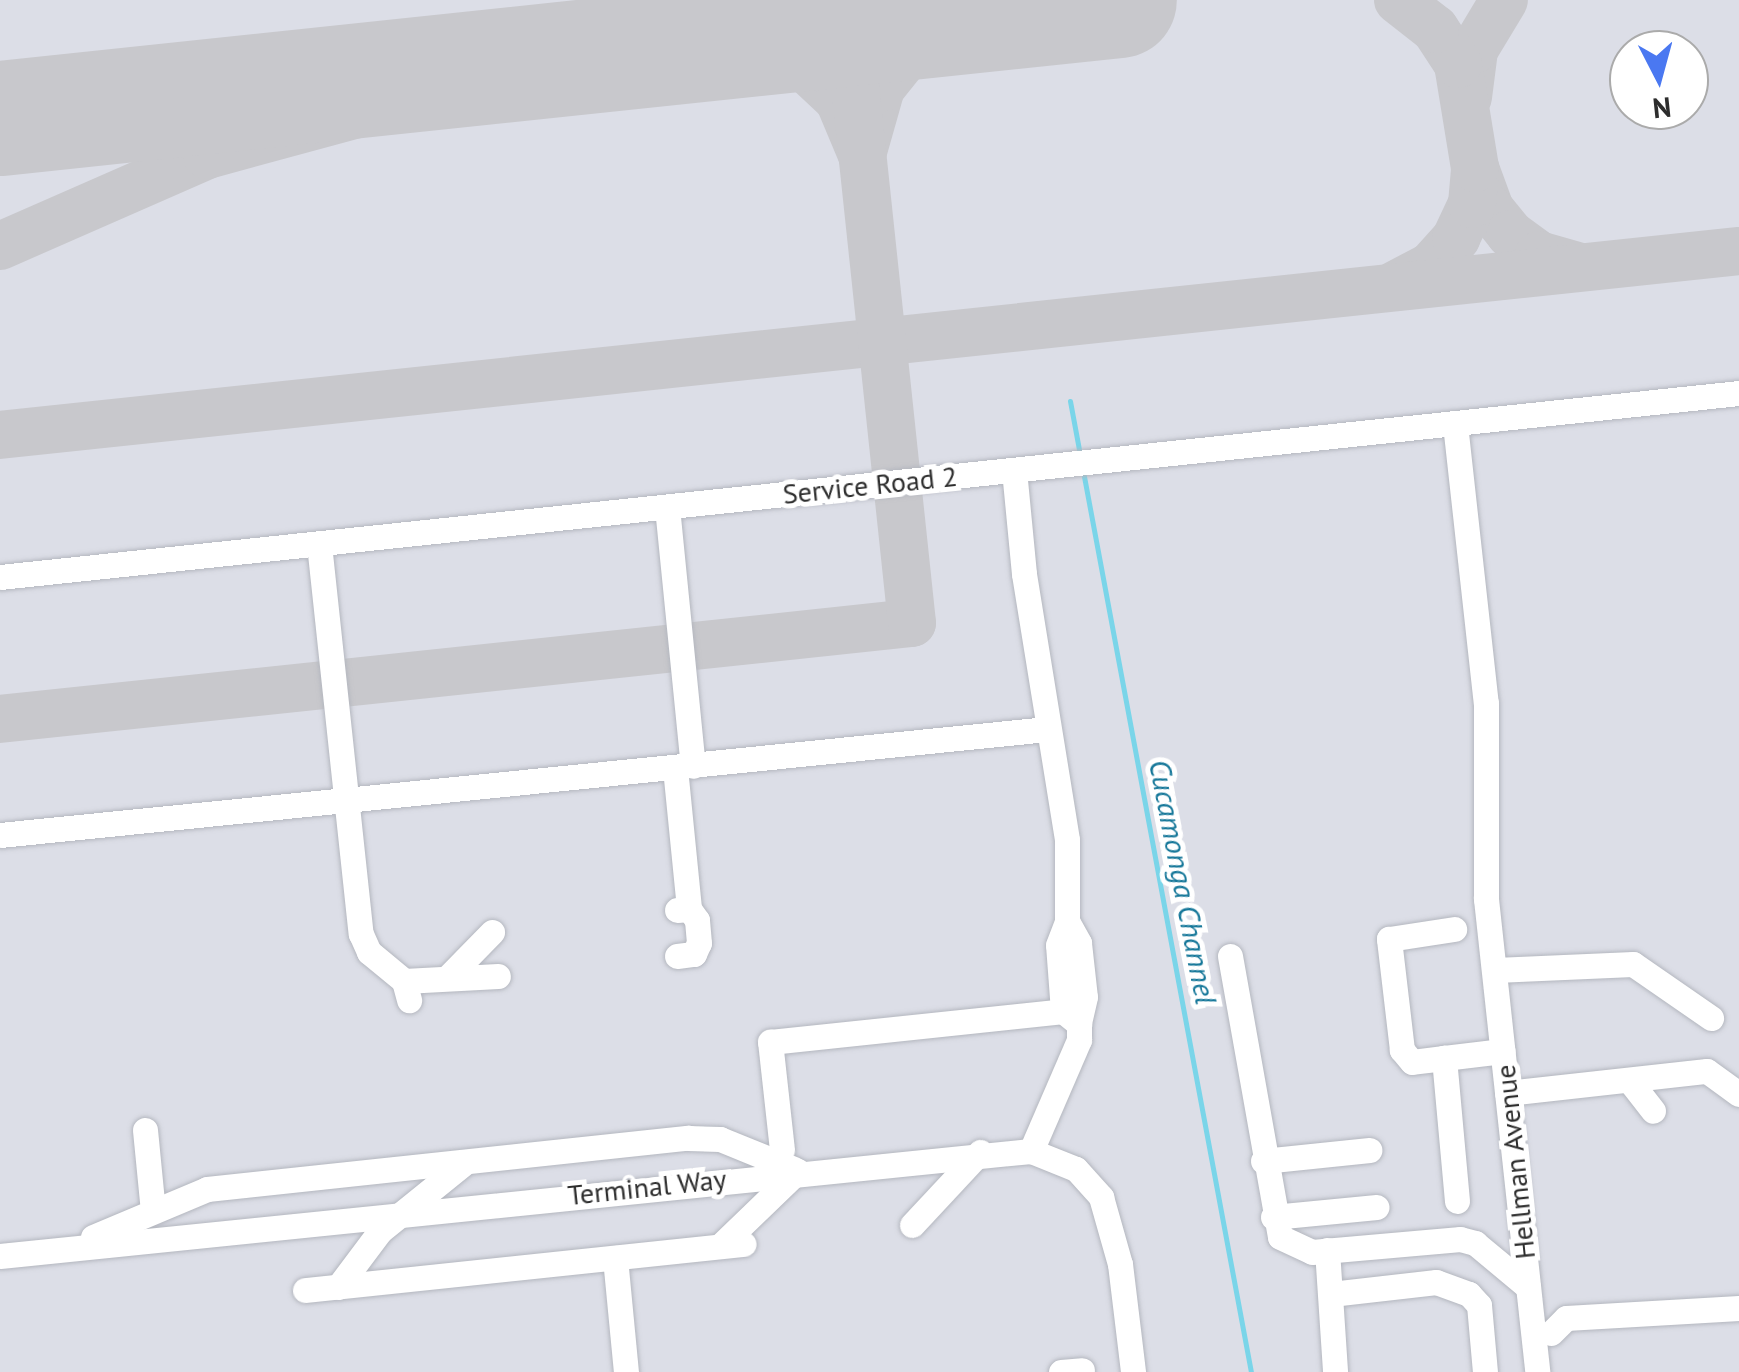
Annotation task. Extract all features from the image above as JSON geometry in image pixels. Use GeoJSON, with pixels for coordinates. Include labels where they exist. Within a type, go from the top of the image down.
{"type":"FeatureCollection","features":[{"type":"Feature","properties":{"kind":"street","name":"Service Road 2"},"geometry":{"type":"LineString","coordinates":[[0,577],[1739,393]]}},
{"type":"Feature","properties":{"kind":"street","name":"Hellman Avenue"},"geometry":{"type":"LineString","coordinates":[[1455,424],[1484,684],[1484,844],[1494,961],[1528,1287],[1542,1334],[1537,1372]]}},
{"type":"Feature","properties":{"kind":"street"},"geometry":{"type":"LineString","coordinates":[[1014,470],[1048,729],[1067,840],[1067,922],[1058,945],[1071,1018],[1080,1040],[1032,1151]]}},
{"type":"Feature","properties":{"kind":"street"},"geometry":{"type":"LineString","coordinates":[[667,507],[684,767],[681,910],[699,944],[694,954],[677,956]]}},
{"type":"Feature","properties":{"kind":"street"},"geometry":{"type":"LineString","coordinates":[[319,544],[363,943],[406,991],[448,977],[490,977],[485,937],[448,977]]}},
{"type":"Feature","properties":{"kind":"street"},"geometry":{"type":"LineString","coordinates":[[0,835],[1048,729]]}},
{"type":"Feature","properties":{"kind":"street"},"geometry":{"type":"LineString","coordinates":[[1454,928],[1389,940],[1402,1050],[1412,1062],[1503,1051]]}},
{"type":"Feature","properties":{"kind":"street"},"geometry":{"type":"LineString","coordinates":[[1230,956],[1273,1218],[1288,1244],[1327,1250],[1460,1239],[1475,1242],[1528,1287]]}},
{"type":"Feature","properties":{"kind":"street"},"geometry":{"type":"LineString","coordinates":[[1494,961],[1633,964],[1710,1018]]}},
{"type":"Feature","properties":{"kind":"street"},"geometry":{"type":"LineString","coordinates":[[782,1150],[770,1042],[1071,1018]]}},
{"type":"Feature","properties":{"kind":"street"},"geometry":{"type":"LineString","coordinates":[[1444,1058],[1458,1201]]}},
{"type":"Feature","properties":{"kind":"street"},"geometry":{"type":"LineString","coordinates":[[1508,1094],[1707,1071],[1739,1094]]}},
{"type":"Feature","properties":{"kind":"street"},"geometry":{"type":"LineString","coordinates":[[1629,1080],[1653,1111]]}},
{"type":"Feature","properties":{"kind":"street"},"geometry":{"type":"LineString","coordinates":[[145,1130],[154,1211]]}},
{"type":"Feature","properties":{"kind":"street"},"geometry":{"type":"LineString","coordinates":[[57,1250],[207,1189],[688,1138],[782,1150],[875,1147],[904,1160]]}},
{"type":"Feature","properties":{"kind":"street"},"geometry":{"type":"LineString","coordinates":[[718,1247],[798,1171],[738,1147]]}},
{"type":"Feature","properties":{"kind":"street"},"geometry":{"type":"LineString","coordinates":[[1263,1161],[1369,1150]]}},
{"type":"Feature","properties":{"kind":"street","name":"Terminal Way"},"geometry":{"type":"LineString","coordinates":[[0,1256],[980,1152],[1032,1151],[1076,1169],[1101,1197],[1120,1264],[1132,1370]]}},
{"type":"Feature","properties":{"kind":"street"},"geometry":{"type":"LineString","coordinates":[[912,1224],[980,1152]]}},
{"type":"Feature","properties":{"kind":"street"},"geometry":{"type":"LineString","coordinates":[[338,1287],[399,1214],[468,1162]]}},
{"type":"Feature","properties":{"kind":"street"},"geometry":{"type":"LineString","coordinates":[[1273,1218],[1377,1208]]}},
{"type":"Feature","properties":{"kind":"street"},"geometry":{"type":"LineString","coordinates":[[305,1290],[744,1244]]}},
{"type":"Feature","properties":{"kind":"street"},"geometry":{"type":"LineString","coordinates":[[1327,1250],[1335,1372]]}},
{"type":"Feature","properties":{"kind":"street"},"geometry":{"type":"LineString","coordinates":[[615,1258],[627,1371]]}},
{"type":"Feature","properties":{"kind":"street"},"geometry":{"type":"LineString","coordinates":[[1330,1294],[1436,1282],[1469,1294],[1479,1305],[1485,1372]]}},
{"type":"Feature","properties":{"kind":"street"},"geometry":{"type":"LineString","coordinates":[[1542,1334],[1610,1327],[1627,1318],[1739,1308]]}},
{"type":"Feature","properties":{"kind":"shaded area"},"geometry":{"type":"Polygon","coordinates":[[[0,0],[1739,0],[1739,1372],[0,1372],[0,0]]]}},
{"type":"Feature","properties":{"kind":"waterway","name":"Cucamonga Channel"},"geometry":{"type":"LineString","coordinates":[[1070,401],[1080,455]]}},
{"type":"Feature","properties":{"kind":"waterway","name":"Cucamonga Channel"},"geometry":{"type":"LineString","coordinates":[[1083,471],[1251,1372]]}},
{"type":"Feature","properties":{"kind":"taxiway"},"geometry":{"type":"LineString","coordinates":[[0,246],[207,155],[420,97],[697,44],[755,21],[782,0]]}},
{"type":"Feature","properties":{"kind":"taxiway"},"geometry":{"type":"LineString","coordinates":[[0,719],[912,623],[846,0]]}},
{"type":"Feature","properties":{"kind":"taxiway"},"geometry":{"type":"LineString","coordinates":[[1395,285],[1431,266],[1456,238],[1472,204],[1475,168],[1458,64],[1435,29],[1398,0]]}},
{"type":"Feature","properties":{"kind":"taxiway"},"geometry":{"type":"LineString","coordinates":[[1468,97],[1474,50],[1504,0]]}},
{"type":"Feature","properties":{"kind":"taxiway"},"geometry":{"type":"LineString","coordinates":[[706,45],[762,50],[806,69],[839,100],[862,155],[881,88],[913,48],[936,33],[1001,12]]}},
{"type":"Feature","properties":{"kind":"taxiway"},"geometry":{"type":"LineString","coordinates":[[1475,168],[1490,209],[1510,234],[1539,255],[1577,266]]}},
{"type":"Feature","properties":{"kind":"taxiway"},"geometry":{"type":"LineString","coordinates":[[0,435],[1739,251]]}},
{"type":"Feature","properties":{"kind":"runway"},"geometry":{"type":"LineString","coordinates":[[0,118],[1119,0]]}}]}
